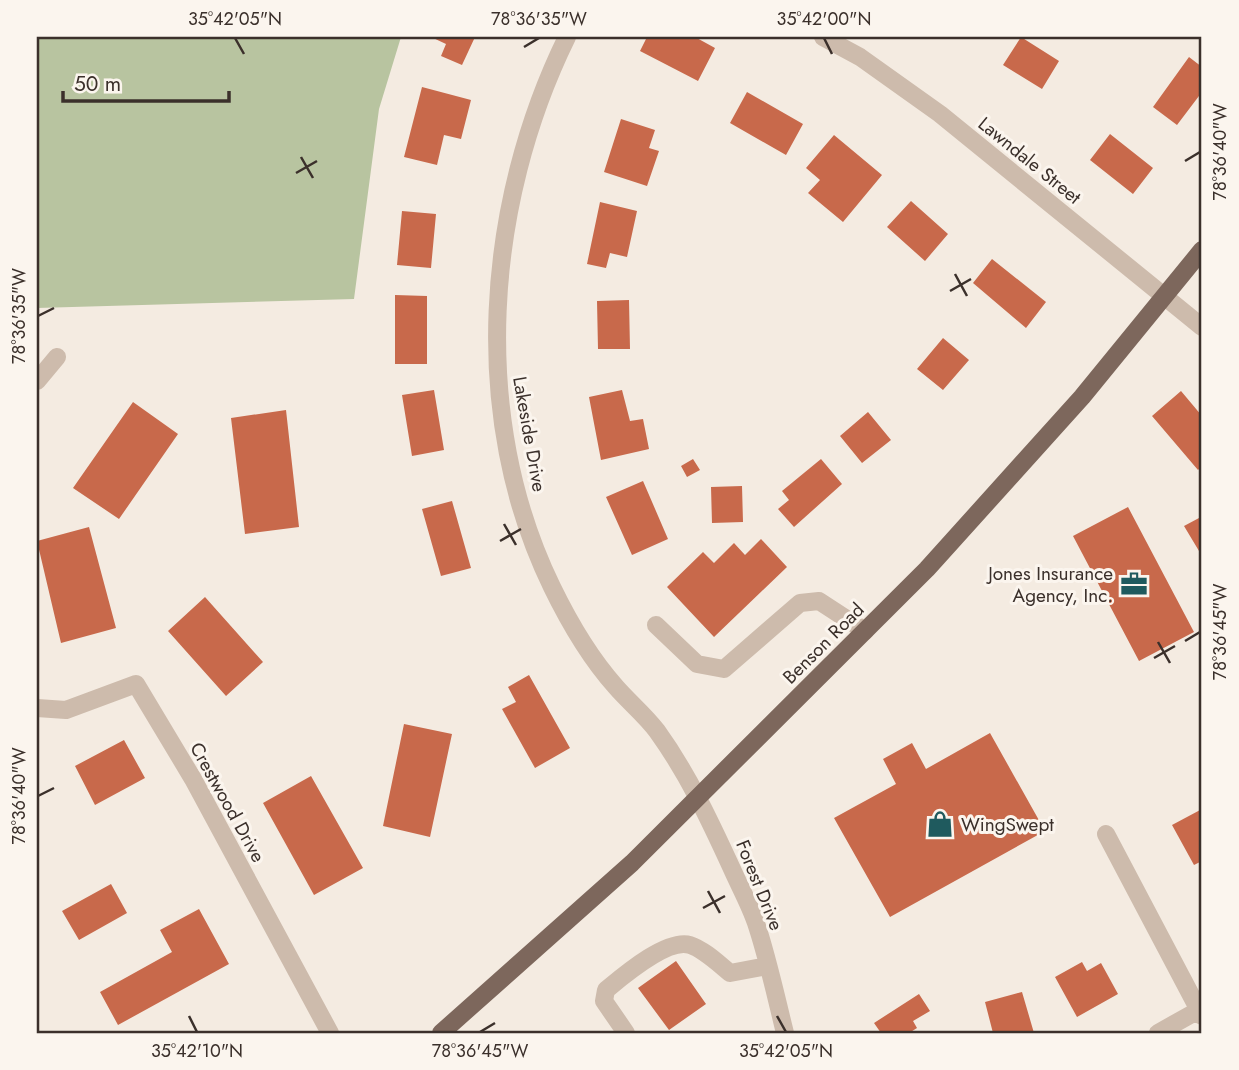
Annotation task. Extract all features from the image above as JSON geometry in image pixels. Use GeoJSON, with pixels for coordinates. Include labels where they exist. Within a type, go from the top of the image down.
{"type":"FeatureCollection","features":[{"type":"Feature","properties":{"kind":"main road","name":"Benson Road"},"geometry":{"type":"LineString","coordinates":[[441,1033],[632,863],[928,569],[1082,397],[1202,250]]}},
{"type":"Feature","properties":{"kind":"street","name":"Lakeside Drive"},"geometry":{"type":"LineString","coordinates":[[567,37],[553,66],[527,140],[501,249],[497,366],[508,449],[529,535],[581,641],[615,686],[656,729],[699,797]]}},
{"type":"Feature","properties":{"kind":"street","name":"Lawndale Street"},"geometry":{"type":"LineString","coordinates":[[823,37],[860,57],[940,114],[1202,327]]}},
{"type":"Feature","properties":{"kind":"street"},"geometry":{"type":"LineString","coordinates":[[37,381],[57,357]]}},
{"type":"Feature","properties":{"kind":"street"},"geometry":{"type":"LineString","coordinates":[[656,625],[697,664],[724,670],[800,603],[819,601],[865,631]]}},
{"type":"Feature","properties":{"kind":"street","name":"Crestwood Drive"},"geometry":{"type":"LineString","coordinates":[[37,708],[66,710],[136,684],[193,779],[330,1033]]}},
{"type":"Feature","properties":{"kind":"street","name":"Forest Drive"},"geometry":{"type":"LineString","coordinates":[[699,797],[756,921],[785,1033]]}},
{"type":"Feature","properties":{"kind":"street"},"geometry":{"type":"LineString","coordinates":[[1105,834],[1201,1013],[1158,1033]]}},
{"type":"Feature","properties":{"kind":"street"},"geometry":{"type":"LineString","coordinates":[[626,1033],[604,1001],[606,990],[632,968],[677,944],[691,945],[730,973],[767,966]]}},
{"type":"Feature","properties":{"kind":"green space"},"geometry":{"type":"Polygon","coordinates":[[[37,37],[401,37],[379,109],[354,299],[37,308],[37,37]]]}},
{"type":"Feature","properties":{"kind":"building"},"geometry":{"type":"Polygon","coordinates":[[[431,37],[475,37],[462,65],[441,56],[446,44],[431,37]]]}},
{"type":"Feature","properties":{"kind":"building"},"geometry":{"type":"Polygon","coordinates":[[[647,37],[695,37],[715,48],[698,81],[640,51],[647,37]]]}},
{"type":"Feature","properties":{"kind":"building"},"geometry":{"type":"Polygon","coordinates":[[[1021,37],[1059,61],[1042,89],[1003,65],[1021,37]]]}},
{"type":"Feature","properties":{"kind":"building"},"geometry":{"type":"Polygon","coordinates":[[[1189,57],[1202,67],[1202,92],[1177,125],[1153,107],[1189,57]]]}},
{"type":"Feature","properties":{"kind":"building"},"geometry":{"type":"Polygon","coordinates":[[[422,87],[471,100],[461,139],[444,135],[437,165],[404,157],[422,87]]]}},
{"type":"Feature","properties":{"kind":"building"},"geometry":{"type":"Polygon","coordinates":[[[747,92],[803,124],[786,155],[730,123],[747,92]]]}},
{"type":"Feature","properties":{"kind":"building"},"geometry":{"type":"Polygon","coordinates":[[[621,119],[655,130],[649,148],[659,151],[647,186],[604,172],[621,119]]]}},
{"type":"Feature","properties":{"kind":"building"},"geometry":{"type":"Polygon","coordinates":[[[1110,134],[1153,168],[1133,194],[1090,160],[1110,134]]]}},
{"type":"Feature","properties":{"kind":"building"},"geometry":{"type":"Polygon","coordinates":[[[834,135],[882,175],[843,222],[808,193],[820,180],[806,168],[834,135]]]}},
{"type":"Feature","properties":{"kind":"building"},"geometry":{"type":"Polygon","coordinates":[[[911,201],[948,234],[925,261],[887,227],[911,201]]]}},
{"type":"Feature","properties":{"kind":"building"},"geometry":{"type":"Polygon","coordinates":[[[600,202],[637,211],[627,257],[610,253],[606,268],[587,264],[600,202]]]}},
{"type":"Feature","properties":{"kind":"building"},"geometry":{"type":"Polygon","coordinates":[[[402,211],[436,214],[431,268],[397,265],[402,211]]]}},
{"type":"Feature","properties":{"kind":"building"},"geometry":{"type":"Polygon","coordinates":[[[992,259],[1046,302],[1026,328],[973,283],[992,259]]]}},
{"type":"Feature","properties":{"kind":"building"},"geometry":{"type":"Polygon","coordinates":[[[395,295],[427,296],[427,364],[395,364],[395,295]]]}},
{"type":"Feature","properties":{"kind":"building"},"geometry":{"type":"Polygon","coordinates":[[[629,300],[630,349],[598,349],[597,301],[629,300]]]}},
{"type":"Feature","properties":{"kind":"building"},"geometry":{"type":"Polygon","coordinates":[[[943,338],[969,360],[943,390],[917,369],[943,338]]]}},
{"type":"Feature","properties":{"kind":"building"},"geometry":{"type":"Polygon","coordinates":[[[434,390],[444,450],[412,456],[402,395],[434,390]]]}},
{"type":"Feature","properties":{"kind":"building"},"geometry":{"type":"Polygon","coordinates":[[[622,390],[630,421],[643,419],[649,449],[601,460],[589,397],[622,390]]]}},
{"type":"Feature","properties":{"kind":"building"},"geometry":{"type":"Polygon","coordinates":[[[1181,391],[1202,416],[1202,466],[1198,470],[1152,416],[1181,391]]]}},
{"type":"Feature","properties":{"kind":"building"},"geometry":{"type":"Polygon","coordinates":[[[133,402],[178,434],[119,519],[73,488],[133,402]]]}},
{"type":"Feature","properties":{"kind":"building"},"geometry":{"type":"Polygon","coordinates":[[[286,410],[299,527],[245,534],[231,418],[286,410]]]}},
{"type":"Feature","properties":{"kind":"building"},"geometry":{"type":"Polygon","coordinates":[[[868,412],[891,440],[862,463],[840,436],[868,412]]]}},
{"type":"Feature","properties":{"kind":"building"},"geometry":{"type":"Polygon","coordinates":[[[693,459],[700,470],[687,477],[681,466],[693,459]]]}},
{"type":"Feature","properties":{"kind":"building"},"geometry":{"type":"Polygon","coordinates":[[[821,459],[842,484],[794,527],[778,509],[789,500],[782,491],[821,459]]]}},
{"type":"Feature","properties":{"kind":"building"},"geometry":{"type":"Polygon","coordinates":[[[643,481],[668,539],[632,555],[606,497],[643,481]]]}},
{"type":"Feature","properties":{"kind":"building"},"geometry":{"type":"Polygon","coordinates":[[[742,486],[743,522],[712,523],[711,487],[742,486]]]}},
{"type":"Feature","properties":{"kind":"building"},"geometry":{"type":"Polygon","coordinates":[[[452,501],[471,568],[441,576],[422,509],[452,501]]]}},
{"type":"Feature","properties":{"kind":"building","name":"Jones Insurance Agency, Inc."},"geometry":{"type":"Polygon","coordinates":[[[1128,507],[1194,632],[1139,661],[1073,536],[1128,507]]]}},
{"type":"Feature","properties":{"kind":"building"},"geometry":{"type":"Polygon","coordinates":[[[1199,518],[1202,524],[1202,556],[1184,526],[1199,518]]]}},
{"type":"Feature","properties":{"kind":"building"},"geometry":{"type":"Polygon","coordinates":[[[89,527],[116,628],[61,643],[37,541],[89,527]]]}},
{"type":"Feature","properties":{"kind":"building"},"geometry":{"type":"Polygon","coordinates":[[[761,539],[787,567],[714,637],[667,587],[703,552],[714,563],[734,543],[745,555],[761,539]]]}},
{"type":"Feature","properties":{"kind":"building"},"geometry":{"type":"Polygon","coordinates":[[[205,597],[263,662],[226,696],[168,631],[205,597]]]}},
{"type":"Feature","properties":{"kind":"building"},"geometry":{"type":"Polygon","coordinates":[[[529,675],[570,748],[535,768],[502,709],[516,702],[508,687],[529,675]]]}},
{"type":"Feature","properties":{"kind":"building"},"geometry":{"type":"Polygon","coordinates":[[[404,724],[452,734],[430,837],[383,826],[404,724]]]}},
{"type":"Feature","properties":{"kind":"building","name":"WingSwept"},"geometry":{"type":"Polygon","coordinates":[[[990,733],[1045,831],[890,917],[834,818],[896,784],[883,759],[912,743],[926,769],[990,733]]]}},
{"type":"Feature","properties":{"kind":"building"},"geometry":{"type":"Polygon","coordinates":[[[124,740],[145,778],[95,805],[75,766],[124,740]]]}},
{"type":"Feature","properties":{"kind":"building"},"geometry":{"type":"Polygon","coordinates":[[[311,776],[363,868],[314,895],[263,803],[311,776]]]}},
{"type":"Feature","properties":{"kind":"building"},"geometry":{"type":"Polygon","coordinates":[[[1202,809],[1202,861],[1194,865],[1172,825],[1202,809]]]}},
{"type":"Feature","properties":{"kind":"building"},"geometry":{"type":"Polygon","coordinates":[[[111,884],[127,913],[79,940],[62,911],[111,884]]]}},
{"type":"Feature","properties":{"kind":"building"},"geometry":{"type":"Polygon","coordinates":[[[199,909],[229,964],[118,1025],[100,992],[172,952],[160,930],[199,909]]]}},
{"type":"Feature","properties":{"kind":"building"},"geometry":{"type":"Polygon","coordinates":[[[676,961],[706,1004],[669,1030],[638,988],[676,961]]]}},
{"type":"Feature","properties":{"kind":"building"},"geometry":{"type":"Polygon","coordinates":[[[1082,962],[1087,971],[1101,963],[1118,994],[1077,1017],[1055,977],[1082,962]]]}},
{"type":"Feature","properties":{"kind":"building"},"geometry":{"type":"Polygon","coordinates":[[[1022,992],[1034,1033],[993,1033],[985,1002],[1022,992]]]}},
{"type":"Feature","properties":{"kind":"building"},"geometry":{"type":"Polygon","coordinates":[[[919,994],[930,1011],[913,1021],[917,1028],[909,1033],[881,1033],[874,1023],[919,994]]]}},
{"type":"Feature","properties":{"kind":"place","name":"Jones Insurance Agency, Inc."},"geometry":{"type":"Point","coordinates":[1134,584]}},
{"type":"Feature","properties":{"kind":"place","name":"WingSwept"},"geometry":{"type":"Point","coordinates":[940,824]}}]}
